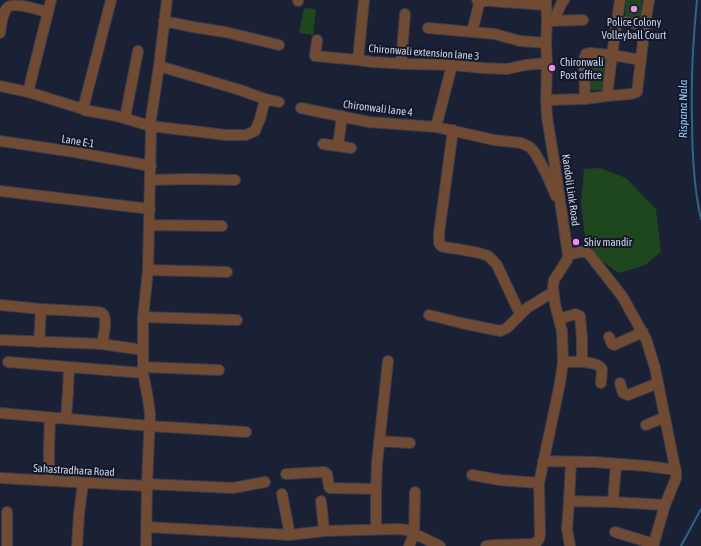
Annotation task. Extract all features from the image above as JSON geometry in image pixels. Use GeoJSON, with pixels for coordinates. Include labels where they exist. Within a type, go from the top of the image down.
{"type":"FeatureCollection","features":[{"type":"Feature","properties":{"kind":"street"},"geometry":{"type":"LineString","coordinates":[[28,92],[51,0]]}},
{"type":"Feature","properties":{"kind":"street"},"geometry":{"type":"LineString","coordinates":[[83,109],[111,0]]}},
{"type":"Feature","properties":{"kind":"street"},"geometry":{"type":"LineString","coordinates":[[146,546],[150,414],[143,370],[143,317],[148,270],[152,128],[150,125],[167,0]]}},
{"type":"Feature","properties":{"kind":"street"},"geometry":{"type":"LineString","coordinates":[[358,60],[364,0]]}},
{"type":"Feature","properties":{"kind":"street"},"geometry":{"type":"LineString","coordinates":[[477,0],[546,2]]}},
{"type":"Feature","properties":{"kind":"street"},"geometry":{"type":"LineString","coordinates":[[472,32],[480,0]]}},
{"type":"Feature","properties":{"kind":"street"},"geometry":{"type":"LineString","coordinates":[[551,21],[564,0]]}},
{"type":"Feature","properties":{"kind":"street"},"geometry":{"type":"LineString","coordinates":[[607,96],[620,0]]}},
{"type":"Feature","properties":{"kind":"street"},"geometry":{"type":"LineString","coordinates":[[546,100],[584,99],[637,92],[649,0]]}},
{"type":"Feature","properties":{"kind":"street","name":"Kandoli Link Road"},"geometry":{"type":"LineString","coordinates":[[546,2],[551,21],[546,42],[547,117],[568,256]]}},
{"type":"Feature","properties":{"kind":"street"},"geometry":{"type":"LineString","coordinates":[[0,33],[4,14],[8,6],[17,5],[47,12]]}},
{"type":"Feature","properties":{"kind":"street"},"geometry":{"type":"LineString","coordinates":[[401,64],[405,14]]}},
{"type":"Feature","properties":{"kind":"street"},"geometry":{"type":"LineString","coordinates":[[551,21],[583,20]]}},
{"type":"Feature","properties":{"kind":"street"},"geometry":{"type":"LineString","coordinates":[[164,21],[225,32],[279,45]]}},
{"type":"Feature","properties":{"kind":"street"},"geometry":{"type":"LineString","coordinates":[[617,21],[645,25]]}},
{"type":"Feature","properties":{"kind":"street"},"geometry":{"type":"LineString","coordinates":[[428,28],[495,34],[520,41],[546,42]]}},
{"type":"Feature","properties":{"kind":"street","name":"Chironwali extension lane 3"},"geometry":{"type":"LineString","coordinates":[[317,40],[315,56],[372,62],[507,69],[525,65],[547,63]]}},
{"type":"Feature","properties":{"kind":"street"},"geometry":{"type":"LineString","coordinates":[[125,118],[138,51]]}},
{"type":"Feature","properties":{"kind":"street"},"geometry":{"type":"LineString","coordinates":[[584,99],[585,56],[589,54],[612,55],[641,60]]}},
{"type":"Feature","properties":{"kind":"street"},"geometry":{"type":"LineString","coordinates":[[436,127],[452,65]]}},
{"type":"Feature","properties":{"kind":"street"},"geometry":{"type":"LineString","coordinates":[[159,66],[279,102]]}},
{"type":"Feature","properties":{"kind":"street"},"geometry":{"type":"LineString","coordinates":[[0,86],[28,92],[84,110],[125,118],[150,125],[225,135],[246,135],[255,131],[265,99]]}},
{"type":"Feature","properties":{"kind":"street","name":"Chironwali lane 4"},"geometry":{"type":"LineString","coordinates":[[301,108],[369,122],[436,127],[494,140],[521,143],[530,148],[540,161],[562,212]]}},
{"type":"Feature","properties":{"kind":"street"},"geometry":{"type":"LineString","coordinates":[[338,146],[342,116]]}},
{"type":"Feature","properties":{"kind":"street"},"geometry":{"type":"LineString","coordinates":[[453,130],[438,233],[439,243],[444,247],[479,253],[488,256],[494,261],[520,314]]}},
{"type":"Feature","properties":{"kind":"street","name":"Lane E-1"},"geometry":{"type":"LineString","coordinates":[[0,141],[74,152],[151,166]]}},
{"type":"Feature","properties":{"kind":"street"},"geometry":{"type":"LineString","coordinates":[[323,144],[351,148]]}},
{"type":"Feature","properties":{"kind":"street"},"geometry":{"type":"LineString","coordinates":[[150,180],[235,180]]}},
{"type":"Feature","properties":{"kind":"street"},"geometry":{"type":"LineString","coordinates":[[0,191],[150,209]]}},
{"type":"Feature","properties":{"kind":"street"},"geometry":{"type":"LineString","coordinates":[[149,225],[222,226]]}},
{"type":"Feature","properties":{"kind":"street"},"geometry":{"type":"LineString","coordinates":[[492,546],[531,544],[539,540],[539,483],[563,362],[562,331],[552,287],[554,280],[568,256],[583,252],[589,254],[622,296],[646,339],[658,383],[676,470],[676,478],[665,505],[653,545],[615,532]]}},
{"type":"Feature","properties":{"kind":"street"},"geometry":{"type":"LineString","coordinates":[[148,270],[227,272]]}},
{"type":"Feature","properties":{"kind":"street"},"geometry":{"type":"LineString","coordinates":[[429,315],[500,331],[506,328],[532,304],[553,292]]}},
{"type":"Feature","properties":{"kind":"street"},"geometry":{"type":"LineString","coordinates":[[0,305],[101,313],[104,315],[105,323],[102,344]]}},
{"type":"Feature","properties":{"kind":"street"},"geometry":{"type":"LineString","coordinates":[[38,342],[41,309]]}},
{"type":"Feature","properties":{"kind":"street"},"geometry":{"type":"LineString","coordinates":[[559,320],[576,314],[580,316],[582,362]]}},
{"type":"Feature","properties":{"kind":"street"},"geometry":{"type":"LineString","coordinates":[[143,317],[237,320]]}},
{"type":"Feature","properties":{"kind":"street"},"geometry":{"type":"LineString","coordinates":[[609,337],[614,345],[643,332]]}},
{"type":"Feature","properties":{"kind":"street"},"geometry":{"type":"LineString","coordinates":[[0,340],[102,344],[143,350]]}},
{"type":"Feature","properties":{"kind":"street"},"geometry":{"type":"LineString","coordinates":[[376,530],[377,463],[388,361]]}},
{"type":"Feature","properties":{"kind":"street"},"geometry":{"type":"LineString","coordinates":[[8,362],[69,368],[219,370]]}},
{"type":"Feature","properties":{"kind":"street"},"geometry":{"type":"LineString","coordinates":[[563,362],[582,362],[598,365],[602,369],[601,383]]}},
{"type":"Feature","properties":{"kind":"street"},"geometry":{"type":"LineString","coordinates":[[66,418],[69,368]]}},
{"type":"Feature","properties":{"kind":"street"},"geometry":{"type":"LineString","coordinates":[[620,383],[623,393],[628,395],[658,383]]}},
{"type":"Feature","properties":{"kind":"street"},"geometry":{"type":"LineString","coordinates":[[0,414],[246,432]]}},
{"type":"Feature","properties":{"kind":"street"},"geometry":{"type":"LineString","coordinates":[[49,481],[50,417]]}},
{"type":"Feature","properties":{"kind":"street"},"geometry":{"type":"LineString","coordinates":[[646,425],[665,417]]}},
{"type":"Feature","properties":{"kind":"street"},"geometry":{"type":"LineString","coordinates":[[379,441],[410,443]]}},
{"type":"Feature","properties":{"kind":"street"},"geometry":{"type":"LineString","coordinates":[[543,461],[647,466],[676,470]]}},
{"type":"Feature","properties":{"kind":"street"},"geometry":{"type":"LineString","coordinates":[[570,546],[567,529],[571,462]]}},
{"type":"Feature","properties":{"kind":"street"},"geometry":{"type":"LineString","coordinates":[[613,502],[616,464]]}},
{"type":"Feature","properties":{"kind":"street"},"geometry":{"type":"LineString","coordinates":[[286,474],[324,472],[327,474],[329,488],[376,489]]}},
{"type":"Feature","properties":{"kind":"street"},"geometry":{"type":"LineString","coordinates":[[472,475],[500,480],[539,483]]}},
{"type":"Feature","properties":{"kind":"street","name":"Sahastradhara Road"},"geometry":{"type":"LineString","coordinates":[[0,478],[83,483],[232,488],[265,482]]}},
{"type":"Feature","properties":{"kind":"street"},"geometry":{"type":"LineString","coordinates":[[77,546],[83,483]]}},
{"type":"Feature","properties":{"kind":"street"},"geometry":{"type":"LineString","coordinates":[[408,546],[414,534],[415,492]]}},
{"type":"Feature","properties":{"kind":"street"},"geometry":{"type":"LineString","coordinates":[[282,494],[290,535]]}},
{"type":"Feature","properties":{"kind":"street"},"geometry":{"type":"LineString","coordinates":[[321,501],[324,531]]}},
{"type":"Feature","properties":{"kind":"street"},"geometry":{"type":"LineString","coordinates":[[569,501],[665,505]]}},
{"type":"Feature","properties":{"kind":"street"},"geometry":{"type":"LineString","coordinates":[[7,546],[8,512]]}},
{"type":"Feature","properties":{"kind":"street"},"geometry":{"type":"LineString","coordinates":[[146,527],[290,535],[324,531],[398,529],[406,530],[440,546]]}},
{"type":"Feature","properties":{"kind":"green space","name":"Police Colony Volleyball Court"},"geometry":{"type":"Polygon","coordinates":[[[626,0],[642,0],[641,19],[625,17],[626,0]]]}},
{"type":"Feature","properties":{"kind":"green space"},"geometry":{"type":"Polygon","coordinates":[[[304,8],[316,9],[313,35],[299,33],[304,8]]]}},
{"type":"Feature","properties":{"kind":"green space"},"geometry":{"type":"Polygon","coordinates":[[[586,57],[608,58],[604,90],[587,90],[586,57]]]}},
{"type":"Feature","properties":{"kind":"green space"},"geometry":{"type":"Polygon","coordinates":[[[600,168],[626,178],[656,209],[661,252],[645,265],[619,273],[587,251],[581,204],[584,169],[600,168]]]}},
{"type":"Feature","properties":{"kind":"waterway","name":"Rispana Nala"},"geometry":{"type":"LineString","coordinates":[[697,0],[692,72],[692,142],[698,206],[701,219]]}},
{"type":"Feature","properties":{"kind":"waterway","name":"Rispana Nala"},"geometry":{"type":"LineString","coordinates":[[681,546],[701,509]]}},
{"type":"Feature","properties":{"kind":"place","name":"Police Colony Volleyball Court"},"geometry":{"type":"Point","coordinates":[634,9]}},
{"type":"Feature","properties":{"kind":"place","name":"Chironwali Post office"},"geometry":{"type":"Point","coordinates":[552,68]}},
{"type":"Feature","properties":{"kind":"place","name":"Shiv mandir"},"geometry":{"type":"Point","coordinates":[576,242]}}]}
